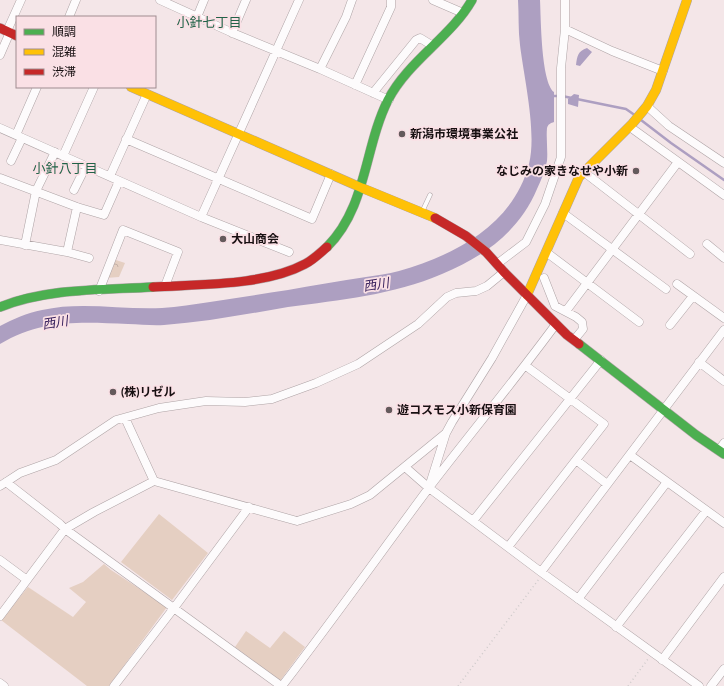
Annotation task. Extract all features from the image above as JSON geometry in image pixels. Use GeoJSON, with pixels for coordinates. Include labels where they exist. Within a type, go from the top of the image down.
{"type":"FeatureCollection","features":[{"type":"Feature","properties":{"kind":"street"},"geometry":{"type":"LineString","coordinates":[[0,55],[21,0]]}},
{"type":"Feature","properties":{"kind":"street"},"geometry":{"type":"LineString","coordinates":[[69,16],[76,0]]}},
{"type":"Feature","properties":{"kind":"street"},"geometry":{"type":"LineString","coordinates":[[197,17],[204,0]]}},
{"type":"Feature","properties":{"kind":"street"},"geometry":{"type":"LineString","coordinates":[[232,33],[246,0]]}},
{"type":"Feature","properties":{"kind":"street"},"geometry":{"type":"LineString","coordinates":[[201,217],[277,52],[299,0]]}},
{"type":"Feature","properties":{"kind":"street"},"geometry":{"type":"LineString","coordinates":[[320,69],[346,17],[352,0]]}},
{"type":"Feature","properties":{"kind":"street"},"geometry":{"type":"LineString","coordinates":[[355,85],[391,7],[391,0]]}},
{"type":"Feature","properties":{"kind":"street"},"geometry":{"type":"LineString","coordinates":[[433,0],[463,13]]}},
{"type":"Feature","properties":{"kind":"street"},"geometry":{"type":"LineString","coordinates":[[0,308],[13,302],[54,293],[230,282],[274,276],[306,263],[324,250],[338,235],[345,224],[362,188],[374,138],[389,100],[409,71],[463,13],[472,0]]}},
{"type":"Feature","properties":{"kind":"street"},"geometry":{"type":"LineString","coordinates":[[497,264],[526,242],[545,204],[561,157],[561,68],[565,0]]}},
{"type":"Feature","properties":{"kind":"street"},"geometry":{"type":"LineString","coordinates":[[429,488],[446,433],[492,358],[527,295],[579,177],[631,126],[646,108],[656,90],[687,0]]}},
{"type":"Feature","properties":{"kind":"street"},"geometry":{"type":"LineString","coordinates":[[165,1],[232,33],[320,69],[389,100]]}},
{"type":"Feature","properties":{"kind":"street"},"geometry":{"type":"LineString","coordinates":[[564,29],[612,51],[663,71]]}},
{"type":"Feature","properties":{"kind":"street"},"geometry":{"type":"LineString","coordinates":[[373,93],[416,40],[420,38],[433,46]]}},
{"type":"Feature","properties":{"kind":"street"},"geometry":{"type":"LineString","coordinates":[[11,161],[38,88]]}},
{"type":"Feature","properties":{"kind":"street"},"geometry":{"type":"LineString","coordinates":[[63,156],[94,88]]}},
{"type":"Feature","properties":{"kind":"street"},"geometry":{"type":"LineString","coordinates":[[133,88],[362,188],[441,220],[466,236],[486,252],[504,272],[574,340],[696,434],[722,449]]}},
{"type":"Feature","properties":{"kind":"street"},"geometry":{"type":"LineString","coordinates":[[110,176],[147,94]]}},
{"type":"Feature","properties":{"kind":"street"},"geometry":{"type":"LineString","coordinates":[[646,108],[669,126],[724,163]]}},
{"type":"Feature","properties":{"kind":"street"},"geometry":{"type":"LineString","coordinates":[[631,126],[724,195]]}},
{"type":"Feature","properties":{"kind":"street"},"geometry":{"type":"LineString","coordinates":[[0,128],[201,217],[289,252]]}},
{"type":"Feature","properties":{"kind":"street"},"geometry":{"type":"LineString","coordinates":[[126,139],[312,219],[331,174]]}},
{"type":"Feature","properties":{"kind":"street"},"geometry":{"type":"LineString","coordinates":[[25,245],[36,191],[54,152]]}},
{"type":"Feature","properties":{"kind":"street"},"geometry":{"type":"LineString","coordinates":[[566,311],[678,162]]}},
{"type":"Feature","properties":{"kind":"street"},"geometry":{"type":"LineString","coordinates":[[74,190],[86,166]]}},
{"type":"Feature","properties":{"kind":"street"},"geometry":{"type":"LineString","coordinates":[[584,172],[690,254]]}},
{"type":"Feature","properties":{"kind":"street"},"geometry":{"type":"LineString","coordinates":[[0,178],[77,207],[104,215],[119,181]]}},
{"type":"Feature","properties":{"kind":"street"},"geometry":{"type":"LineString","coordinates":[[67,252],[77,207]]}},
{"type":"Feature","properties":{"kind":"street"},"geometry":{"type":"LineString","coordinates":[[563,213],[666,289]]}},
{"type":"Feature","properties":{"kind":"street"},"geometry":{"type":"LineString","coordinates":[[98,291],[123,230],[178,252],[165,286]]}},
{"type":"Feature","properties":{"kind":"street"},"geometry":{"type":"LineString","coordinates":[[0,240],[67,252],[89,258]]}},
{"type":"Feature","properties":{"kind":"street"},"geometry":{"type":"LineString","coordinates":[[707,244],[724,258]]}},
{"type":"Feature","properties":{"kind":"street"},"geometry":{"type":"LineString","coordinates":[[546,252],[639,322]]}},
{"type":"Feature","properties":{"kind":"street"},"geometry":{"type":"LineString","coordinates":[[504,272],[487,286],[476,291],[456,292],[446,297],[418,324],[358,364],[316,383],[272,399],[244,402],[206,401],[159,408],[116,420],[56,460],[20,473],[3,484],[281,686],[341,609],[429,488],[526,366],[556,324]]}},
{"type":"Feature","properties":{"kind":"street"},"geometry":{"type":"LineString","coordinates":[[544,278],[556,306],[559,309],[576,316],[582,322],[583,329],[574,340]]}},
{"type":"Feature","properties":{"kind":"street"},"geometry":{"type":"LineString","coordinates":[[677,284],[724,318]]}},
{"type":"Feature","properties":{"kind":"street"},"geometry":{"type":"LineString","coordinates":[[670,325],[692,296]]}},
{"type":"Feature","properties":{"kind":"street"},"geometry":{"type":"LineString","coordinates":[[541,572],[724,330]]}},
{"type":"Feature","properties":{"kind":"street"},"geometry":{"type":"LineString","coordinates":[[473,521],[601,360]]}},
{"type":"Feature","properties":{"kind":"street"},"geometry":{"type":"LineString","coordinates":[[699,362],[724,381]]}},
{"type":"Feature","properties":{"kind":"street"},"geometry":{"type":"LineString","coordinates":[[508,547],[604,424],[526,366]]}},
{"type":"Feature","properties":{"kind":"street"},"geometry":{"type":"LineString","coordinates":[[125,418],[154,481]]}},
{"type":"Feature","properties":{"kind":"street"},"geometry":{"type":"LineString","coordinates":[[0,616],[65,529],[154,481],[297,521],[351,504],[370,495],[446,433]]}},
{"type":"Feature","properties":{"kind":"street"},"geometry":{"type":"LineString","coordinates":[[630,455],[724,523]]}},
{"type":"Feature","properties":{"kind":"street"},"geometry":{"type":"LineString","coordinates":[[576,460],[608,484]]}},
{"type":"Feature","properties":{"kind":"street"},"geometry":{"type":"LineString","coordinates":[[405,467],[429,488],[541,572],[699,686]]}},
{"type":"Feature","properties":{"kind":"street"},"geometry":{"type":"LineString","coordinates":[[578,599],[667,482]]}},
{"type":"Feature","properties":{"kind":"street"},"geometry":{"type":"LineString","coordinates":[[114,686],[249,507]]}},
{"type":"Feature","properties":{"kind":"street"},"geometry":{"type":"LineString","coordinates":[[616,627],[706,511]]}},
{"type":"Feature","properties":{"kind":"street"},"geometry":{"type":"LineString","coordinates":[[0,560],[27,580]]}},
{"type":"Feature","properties":{"kind":"street"},"geometry":{"type":"LineString","coordinates":[[662,660],[724,577]]}},
{"type":"Feature","properties":{"kind":"street"},"geometry":{"type":"LineString","coordinates":[[711,686],[724,669]]}},
{"type":"Feature","properties":{"kind":"street"},"geometry":{"type":"LineString","coordinates":[[0,683],[4,686]]}},
{"type":"Feature","properties":{"kind":"lane"},"geometry":{"type":"LineString","coordinates":[[422,212],[430,195]]}},
{"type":"Feature","properties":{"kind":"path"},"geometry":{"type":"LineString","coordinates":[[458,686],[542,575],[541,572]]}},
{"type":"Feature","properties":{"kind":"path"},"geometry":{"type":"LineString","coordinates":[[628,686],[652,652]]}},
{"type":"Feature","properties":{"kind":"green space"},"geometry":{"type":"Polygon","coordinates":[[[113,259],[125,263],[119,277],[106,278],[113,259]]]}},
{"type":"Feature","properties":{"kind":"green space"},"geometry":{"type":"Polygon","coordinates":[[[159,514],[208,553],[172,600],[121,562],[159,514]]]}},
{"type":"Feature","properties":{"kind":"green space"},"geometry":{"type":"Polygon","coordinates":[[[104,564],[167,607],[109,686],[87,686],[1,620],[28,587],[73,617],[86,602],[69,588],[83,582],[104,564]]]}},
{"type":"Feature","properties":{"kind":"green space"},"geometry":{"type":"Polygon","coordinates":[[[246,631],[270,648],[284,631],[305,647],[280,681],[235,647],[246,631]]]}},
{"type":"Feature","properties":{"kind":"water","name":"西川"},"geometry":{"type":"Polygon","coordinates":[[[518,0],[540,0],[544,63],[546,76],[554,92],[554,122],[547,128],[547,161],[544,172],[529,204],[510,230],[472,260],[423,281],[405,287],[366,296],[179,324],[62,324],[31,330],[0,344],[0,326],[20,316],[36,311],[72,306],[162,308],[210,302],[387,274],[420,264],[461,246],[496,220],[510,204],[521,185],[529,164],[532,137],[531,121],[519,39],[518,0]]]}},
{"type":"Feature","properties":{"kind":"water"},"geometry":{"type":"Polygon","coordinates":[[[587,48],[592,52],[580,66],[576,65],[578,54],[587,48]]]}},
{"type":"Feature","properties":{"kind":"water"},"geometry":{"type":"Polygon","coordinates":[[[574,94],[579,95],[578,107],[568,104],[568,99],[574,94]]]}},
{"type":"Feature","properties":{"kind":"waterway"},"geometry":{"type":"LineString","coordinates":[[552,96],[562,96],[626,109],[636,116]]}},
{"type":"Feature","properties":{"kind":"waterway"},"geometry":{"type":"LineString","coordinates":[[641,120],[724,180]]}},
{"type":"Feature","properties":{"kind":"traffic: fast"},"geometry":{"type":"LineString","coordinates":[[327,247],[340,231],[358,196],[380,118],[396,86],[418,61],[453,26],[472,0]]}},
{"type":"Feature","properties":{"kind":"traffic: fast"},"geometry":{"type":"LineString","coordinates":[[0,307],[37,296],[56,293],[153,287]]}},
{"type":"Feature","properties":{"kind":"traffic: fast"},"geometry":{"type":"LineString","coordinates":[[579,344],[696,435],[724,454]]}},
{"type":"Feature","properties":{"kind":"traffic: slow"},"geometry":{"type":"LineString","coordinates":[[527,295],[579,177],[632,124],[647,106],[656,90],[687,0]]}},
{"type":"Feature","properties":{"kind":"traffic: slow"},"geometry":{"type":"LineString","coordinates":[[133,88],[362,188],[435,218]]}},
{"type":"Feature","properties":{"kind":"traffic: jam"},"geometry":{"type":"LineString","coordinates":[[0,28],[16,36]]}},
{"type":"Feature","properties":{"kind":"traffic: jam"},"geometry":{"type":"LineString","coordinates":[[435,218],[466,236],[486,252],[567,335],[579,344]]}},
{"type":"Feature","properties":{"kind":"traffic: jam"},"geometry":{"type":"LineString","coordinates":[[153,287],[231,283],[270,276],[289,271],[305,264],[327,247]]}},
{"type":"Feature","properties":{"kind":"place","name":"新潟市環境事業公社"},"geometry":{"type":"Point","coordinates":[402,134]}},
{"type":"Feature","properties":{"kind":"place","name":"なじみの家きなせや小新"},"geometry":{"type":"Point","coordinates":[636,171]}},
{"type":"Feature","properties":{"kind":"place","name":"大山商会"},"geometry":{"type":"Point","coordinates":[223,239]}},
{"type":"Feature","properties":{"kind":"place","name":"(株)リゼル"},"geometry":{"type":"Point","coordinates":[113,392]}},
{"type":"Feature","properties":{"kind":"place","name":"遊コスモス小新保育園"},"geometry":{"type":"Point","coordinates":[389,410]}},
{"type":"Feature","properties":{"kind":"district","name":"小針七丁目"},"geometry":{"type":"Point","coordinates":[209,22]}},
{"type":"Feature","properties":{"kind":"district","name":"小針八丁目"},"geometry":{"type":"Point","coordinates":[65,168]}}]}
